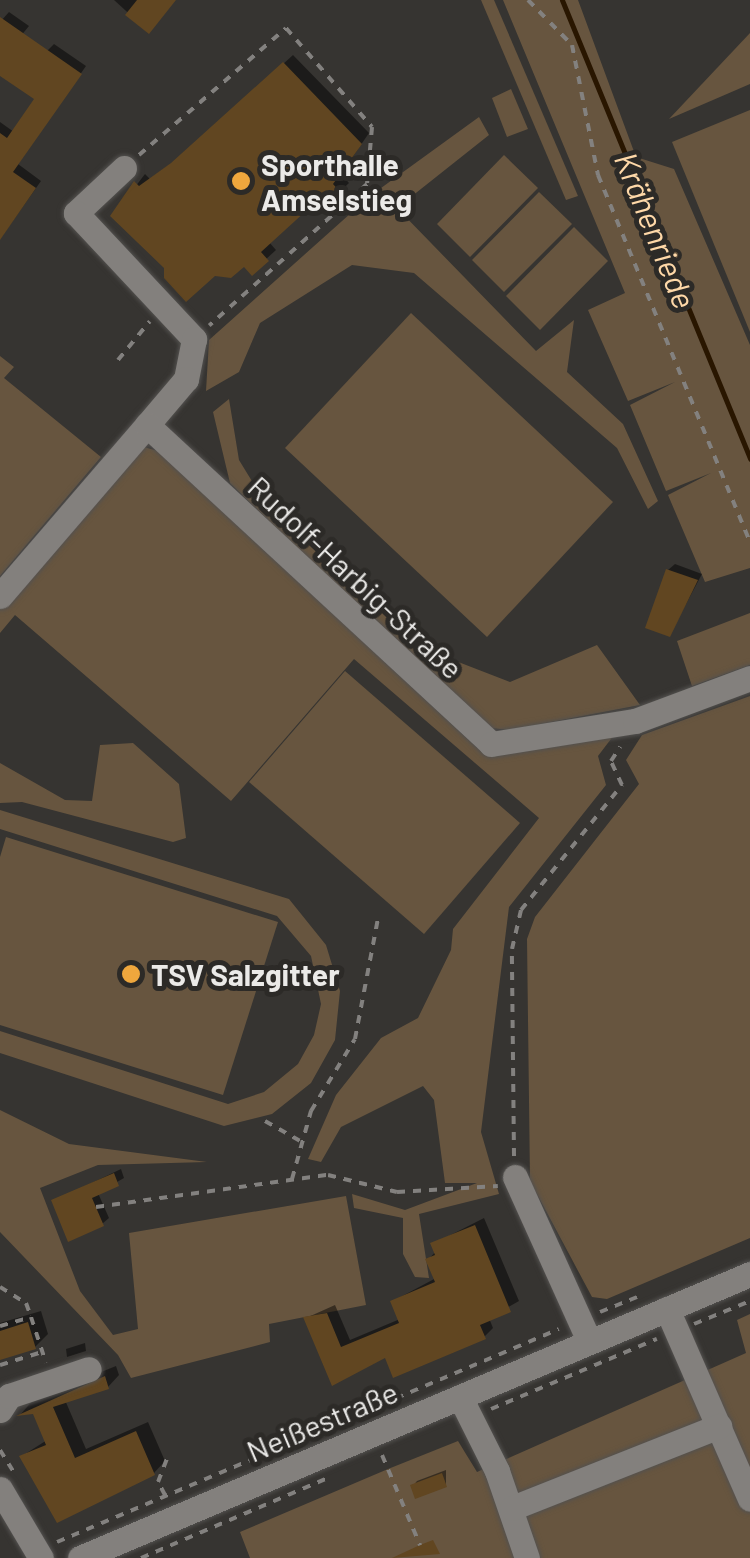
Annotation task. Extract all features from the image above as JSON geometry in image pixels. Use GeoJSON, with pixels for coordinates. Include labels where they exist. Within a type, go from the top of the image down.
{"type":"FeatureCollection","features":[{"type":"Feature","properties":{"kind":"street"},"geometry":{"type":"LineString","coordinates":[[0,596],[186,380],[194,339],[76,213],[124,168]]}},
{"type":"Feature","properties":{"kind":"street","name":"Rudolf-Harbig-Straße"},"geometry":{"type":"LineString","coordinates":[[147,426],[482,740],[502,744],[636,721],[750,678]]}},
{"type":"Feature","properties":{"kind":"street"},"geometry":{"type":"LineString","coordinates":[[516,1181],[585,1330]]}},
{"type":"Feature","properties":{"kind":"street","name":"Neißestraße"},"geometry":{"type":"LineString","coordinates":[[80,1558],[465,1407],[585,1330],[664,1311],[750,1274]]}},
{"type":"Feature","properties":{"kind":"street"},"geometry":{"type":"LineString","coordinates":[[664,1311],[750,1499]]}},
{"type":"Feature","properties":{"kind":"street"},"geometry":{"type":"LineString","coordinates":[[0,1410],[9,1396],[88,1369]]}},
{"type":"Feature","properties":{"kind":"street"},"geometry":{"type":"LineString","coordinates":[[465,1407],[512,1508],[528,1558]]}},
{"type":"Feature","properties":{"kind":"street"},"geometry":{"type":"LineString","coordinates":[[512,1508],[719,1426]]}},
{"type":"Feature","properties":{"kind":"street"},"geometry":{"type":"LineString","coordinates":[[0,1489],[49,1550]]}},
{"type":"Feature","properties":{"kind":"path"},"geometry":{"type":"LineString","coordinates":[[528,0],[572,46],[598,175],[750,542]]}},
{"type":"Feature","properties":{"kind":"path"},"geometry":{"type":"LineString","coordinates":[[124,168],[286,28],[372,127],[368,184],[194,339]]}},
{"type":"Feature","properties":{"kind":"path"},"geometry":{"type":"LineString","coordinates":[[118,360],[162,305]]}},
{"type":"Feature","properties":{"kind":"path"},"geometry":{"type":"LineString","coordinates":[[96,1208],[328,1174],[396,1192],[516,1181],[512,949],[521,910],[622,786],[611,761],[636,721]]}},
{"type":"Feature","properties":{"kind":"path"},"geometry":{"type":"LineString","coordinates":[[292,1179],[300,1141],[355,1039],[378,918]]}},
{"type":"Feature","properties":{"kind":"path"},"geometry":{"type":"LineString","coordinates":[[266,1121],[300,1141]]}},
{"type":"Feature","properties":{"kind":"path"},"geometry":{"type":"LineString","coordinates":[[0,1287],[26,1303],[52,1382]]}},
{"type":"Feature","properties":{"kind":"path"},"geometry":{"type":"LineString","coordinates":[[49,1550],[164,1495],[585,1330],[664,1311],[750,1301]]}},
{"type":"Feature","properties":{"kind":"path"},"geometry":{"type":"LineString","coordinates":[[465,1407],[664,1311]]}},
{"type":"Feature","properties":{"kind":"path"},"geometry":{"type":"LineString","coordinates":[[0,1326],[31,1316]]}},
{"type":"Feature","properties":{"kind":"path"},"geometry":{"type":"LineString","coordinates":[[0,1365],[42,1352]]}},
{"type":"Feature","properties":{"kind":"path"},"geometry":{"type":"LineString","coordinates":[[365,1462],[400,1448]]}},
{"type":"Feature","properties":{"kind":"path"},"geometry":{"type":"LineString","coordinates":[[164,1495],[158,1482],[169,1453]]}},
{"type":"Feature","properties":{"kind":"path"},"geometry":{"type":"LineString","coordinates":[[382,1455],[420,1545]]}},
{"type":"Feature","properties":{"kind":"path"},"geometry":{"type":"LineString","coordinates":[[142,1558],[348,1470]]}},
{"type":"Feature","properties":{"kind":"shaded area"},"geometry":{"type":"Polygon","coordinates":[[[481,0],[494,0],[578,196],[566,200],[481,0]]]}},
{"type":"Feature","properties":{"kind":"shaded area"},"geometry":{"type":"Polygon","coordinates":[[[503,0],[578,0],[636,157],[674,169],[750,345],[750,568],[705,582],[668,495],[711,473],[666,491],[630,405],[675,382],[628,401],[588,310],[625,293],[503,0]]]}},
{"type":"Feature","properties":{"kind":"shaded area"},"geometry":{"type":"Polygon","coordinates":[[[750,33],[750,84],[669,119],[750,33]]]}},
{"type":"Feature","properties":{"kind":"shaded area"},"geometry":{"type":"Polygon","coordinates":[[[511,89],[528,129],[507,137],[492,98],[511,89]]]}},
{"type":"Feature","properties":{"kind":"shaded area"},"geometry":{"type":"Polygon","coordinates":[[[750,110],[750,332],[672,142],[750,110]]]}},
{"type":"Feature","properties":{"kind":"shaded area"},"geometry":{"type":"Polygon","coordinates":[[[479,117],[489,135],[397,208],[536,351],[574,320],[567,372],[623,424],[658,501],[648,509],[617,448],[414,273],[352,265],[260,323],[239,372],[206,391],[209,340],[370,196],[479,117]]]}},
{"type":"Feature","properties":{"kind":"shaded area"},"geometry":{"type":"Polygon","coordinates":[[[504,155],[538,188],[470,257],[437,224],[504,155]]]}},
{"type":"Feature","properties":{"kind":"shaded area"},"geometry":{"type":"Polygon","coordinates":[[[539,192],[572,224],[504,292],[472,260],[539,192]]]}},
{"type":"Feature","properties":{"kind":"shaded area"},"geometry":{"type":"Polygon","coordinates":[[[574,227],[608,261],[540,330],[506,296],[574,227]]]}},
{"type":"Feature","properties":{"kind":"shaded area"},"geometry":{"type":"Polygon","coordinates":[[[411,313],[613,502],[487,637],[285,448],[411,313]]]}},
{"type":"Feature","properties":{"kind":"shaded area"},"geometry":{"type":"Polygon","coordinates":[[[0,356],[14,367],[4,378],[101,457],[0,576],[0,356]]]}},
{"type":"Feature","properties":{"kind":"shaded area"},"geometry":{"type":"Polygon","coordinates":[[[229,399],[239,460],[258,491],[448,658],[510,682],[597,645],[640,705],[509,730],[482,727],[230,483],[213,412],[229,399]]]}},
{"type":"Feature","properties":{"kind":"shaded area"},"geometry":{"type":"Polygon","coordinates":[[[137,445],[158,451],[477,748],[614,735],[598,756],[606,785],[509,907],[481,1132],[499,1194],[419,1214],[429,1278],[415,1277],[403,1254],[403,1218],[354,1208],[352,1194],[405,1210],[477,1183],[445,1183],[434,1100],[423,1086],[341,1127],[321,1162],[308,1159],[336,1095],[381,1038],[418,1018],[451,950],[453,929],[539,818],[354,659],[231,801],[15,615],[0,633],[0,606],[137,445]]]}},
{"type":"Feature","properties":{"kind":"shaded area"},"geometry":{"type":"Polygon","coordinates":[[[750,613],[750,665],[692,686],[677,641],[750,613]]]}},
{"type":"Feature","properties":{"kind":"shaded area"},"geometry":{"type":"Polygon","coordinates":[[[345,671],[520,823],[424,934],[249,782],[345,671]]]}},
{"type":"Feature","properties":{"kind":"shaded area"},"geometry":{"type":"Polygon","coordinates":[[[750,696],[750,1238],[607,1299],[592,1297],[530,1181],[527,939],[535,917],[639,784],[626,760],[642,735],[750,696]]]}},
{"type":"Feature","properties":{"kind":"shaded area"},"geometry":{"type":"Polygon","coordinates":[[[133,743],[179,784],[186,838],[173,842],[22,802],[0,803],[0,763],[65,800],[92,801],[100,745],[133,743]]]}},
{"type":"Feature","properties":{"kind":"shaded area"},"geometry":{"type":"Polygon","coordinates":[[[0,810],[289,899],[326,945],[340,991],[335,1040],[311,1083],[272,1114],[224,1126],[0,1053],[0,1031],[228,1104],[264,1092],[298,1064],[314,1035],[321,1004],[311,956],[277,916],[0,829],[0,810]]]}},
{"type":"Feature","properties":{"kind":"shaded area","name":"TSV Salzgitter"},"geometry":{"type":"Polygon","coordinates":[[[6,837],[278,922],[223,1095],[0,1025],[0,857],[6,837]]]}},
{"type":"Feature","properties":{"kind":"shaded area"},"geometry":{"type":"Polygon","coordinates":[[[0,1110],[69,1144],[207,1162],[98,1165],[40,1188],[80,1291],[113,1335],[138,1329],[129,1233],[346,1196],[366,1305],[269,1324],[270,1342],[131,1378],[118,1355],[0,1232],[0,1110]]]}},
{"type":"Feature","properties":{"kind":"shaded area"},"geometry":{"type":"Polygon","coordinates":[[[750,1314],[750,1558],[250,1558],[240,1532],[388,1469],[458,1441],[477,1472],[746,1353],[737,1320],[750,1314]]]}},
{"type":"Feature","properties":{"kind":"building"},"geometry":{"type":"Polygon","coordinates":[[[137,0],[176,0],[149,34],[125,15],[137,0]]]}},
{"type":"Feature","properties":{"kind":"building"},"geometry":{"type":"Polygon","coordinates":[[[0,17],[82,74],[13,172],[36,188],[0,240],[0,133],[7,138],[34,99],[0,76],[0,17]]]}},
{"type":"Feature","properties":{"kind":"building","name":"Sporthalle Amselstieg"},"geometry":{"type":"Polygon","coordinates":[[[283,62],[362,144],[333,184],[342,194],[326,209],[318,200],[261,252],[269,261],[252,276],[244,267],[231,278],[215,276],[186,302],[164,278],[164,268],[110,216],[134,181],[139,186],[171,163],[283,62]]]}},
{"type":"Feature","properties":{"kind":"building"},"geometry":{"type":"Polygon","coordinates":[[[666,569],[698,580],[670,637],[645,628],[666,569]]]}},
{"type":"Feature","properties":{"kind":"building"},"geometry":{"type":"Polygon","coordinates":[[[114,1173],[119,1186],[92,1198],[104,1226],[68,1242],[51,1200],[114,1173]]]}},
{"type":"Feature","properties":{"kind":"building"},"geometry":{"type":"Polygon","coordinates":[[[475,1225],[511,1312],[480,1325],[486,1339],[393,1378],[385,1358],[332,1386],[303,1317],[327,1313],[341,1347],[399,1323],[390,1301],[435,1282],[425,1259],[435,1255],[430,1243],[475,1225]]]}},
{"type":"Feature","properties":{"kind":"building"},"geometry":{"type":"Polygon","coordinates":[[[28,1322],[36,1349],[0,1360],[0,1331],[28,1322]]]}},
{"type":"Feature","properties":{"kind":"building"},"geometry":{"type":"Polygon","coordinates":[[[105,1376],[109,1389],[53,1407],[75,1458],[136,1431],[155,1475],[57,1523],[19,1456],[46,1445],[33,1414],[16,1416],[105,1376]]]}},
{"type":"Feature","properties":{"kind":"building"},"geometry":{"type":"Polygon","coordinates":[[[442,1473],[447,1487],[415,1499],[410,1485],[442,1473]]]}},
{"type":"Feature","properties":{"kind":"building"},"geometry":{"type":"Polygon","coordinates":[[[433,1540],[440,1554],[392,1558],[420,1545],[433,1540]]]}},
{"type":"Feature","properties":{"kind":"waterway","name":"Krähenriede"},"geometry":{"type":"LineString","coordinates":[[562,0],[750,459]]}},
{"type":"Feature","properties":{"kind":"place","name":"Sporthalle Amselstieg"},"geometry":{"type":"Point","coordinates":[241,181]}},
{"type":"Feature","properties":{"kind":"place","name":"TSV Salzgitter"},"geometry":{"type":"Point","coordinates":[131,974]}}]}
